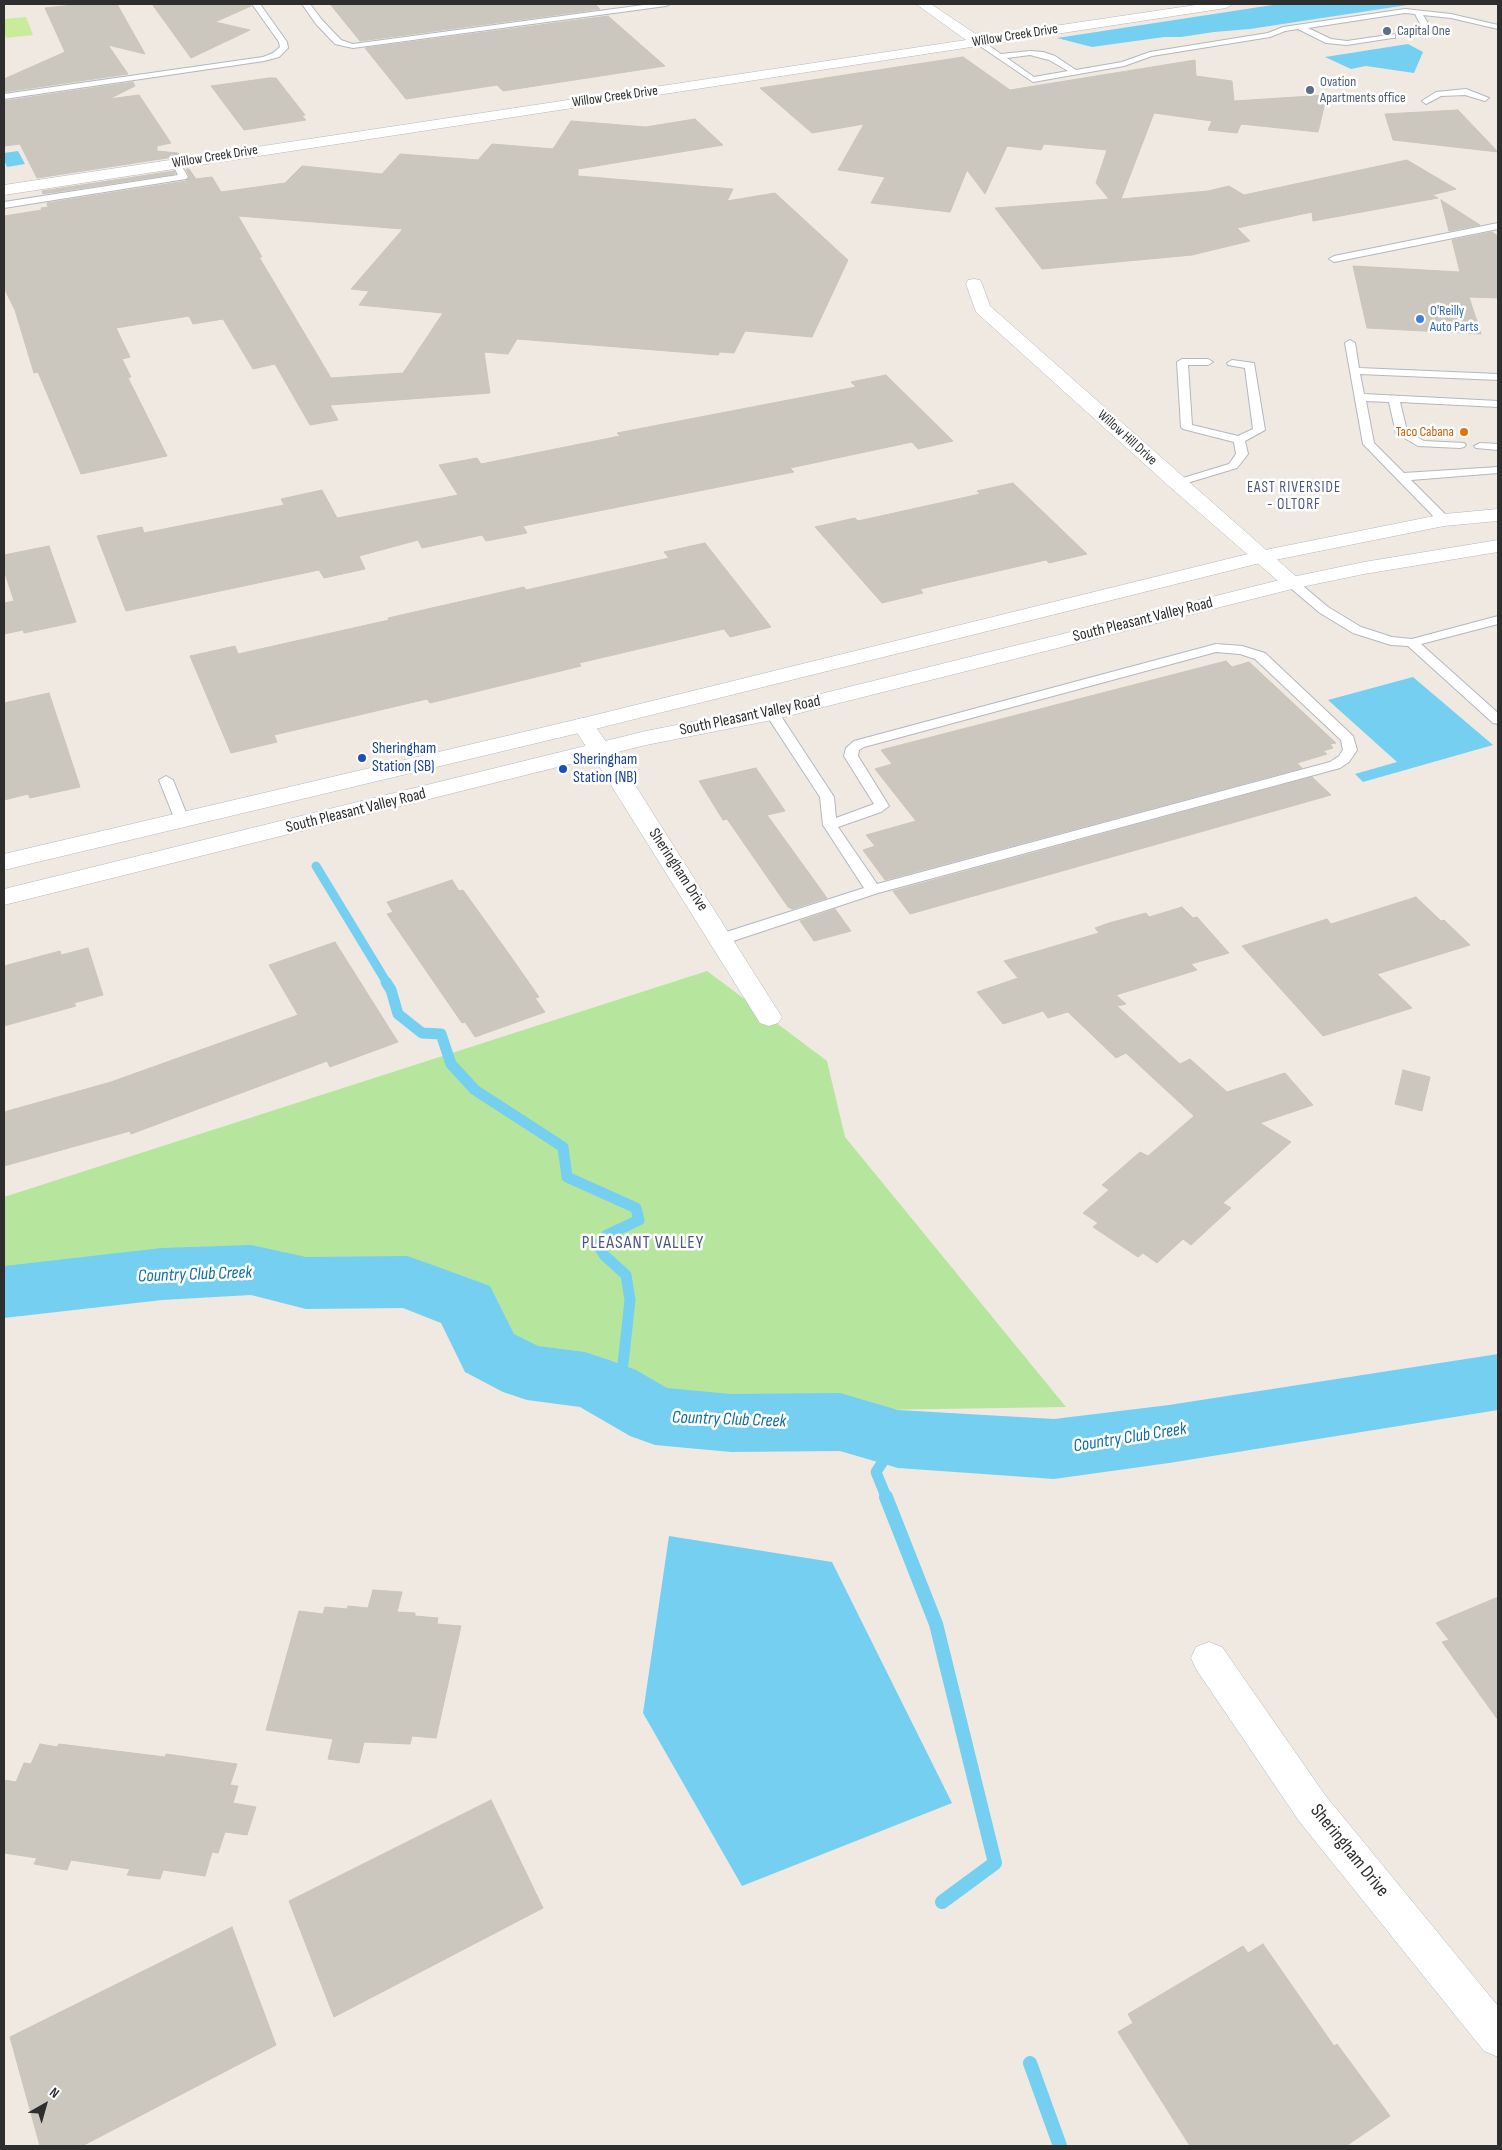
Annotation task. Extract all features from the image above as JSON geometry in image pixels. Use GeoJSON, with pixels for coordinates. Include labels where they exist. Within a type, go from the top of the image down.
{"type":"FeatureCollection","features":[{"type":"Feature","properties":{"kind":"street"},"geometry":{"type":"LineString","coordinates":[[923,4],[978,42]]}},
{"type":"Feature","properties":{"kind":"street","name":"Willow Creek Drive"},"geometry":{"type":"LineString","coordinates":[[4,190],[1226,4]]}},
{"type":"Feature","properties":{"kind":"street","name":"Willow Hill Drive"},"geometry":{"type":"LineString","coordinates":[[974,284],[982,308],[1260,557],[1292,583]]}},
{"type":"Feature","properties":{"kind":"street","name":"South Pleasant Valley Road"},"geometry":{"type":"LineString","coordinates":[[4,862],[583,725],[1260,557],[1444,520],[1498,515]]}},
{"type":"Feature","properties":{"kind":"street","name":"South Pleasant Valley Road"},"geometry":{"type":"LineString","coordinates":[[4,897],[646,738],[772,713],[1292,583],[1374,566],[1498,546]]}},
{"type":"Feature","properties":{"kind":"street","name":"Sheringham Drive"},"geometry":{"type":"LineString","coordinates":[[583,725],[722,939],[769,1017]]}},
{"type":"Feature","properties":{"kind":"street"},"geometry":{"type":"LineString","coordinates":[[182,820],[195,851]]}},
{"type":"Feature","properties":{"kind":"street","name":"Sheringham Drive"},"geometry":{"type":"LineString","coordinates":[[1209,1658],[1312,1808],[1498,2037]]}},
{"type":"Feature","properties":{"kind":"lane"},"geometry":{"type":"LineString","coordinates":[[4,96],[276,55],[284,48],[283,42],[256,4]]}},
{"type":"Feature","properties":{"kind":"lane"},"geometry":{"type":"LineString","coordinates":[[306,4],[319,22],[338,42],[352,46],[666,4]]}},
{"type":"Feature","properties":{"kind":"lane"},"geometry":{"type":"LineString","coordinates":[[978,42],[1033,80],[1124,64],[1150,54],[1270,35],[1283,29],[1405,11],[1451,16],[1498,27]]}},
{"type":"Feature","properties":{"kind":"lane"},"geometry":{"type":"LineString","coordinates":[[1412,32],[1427,28],[1417,12]]}},
{"type":"Feature","properties":{"kind":"lane"},"geometry":{"type":"LineString","coordinates":[[1300,26],[1328,41],[1347,43],[1392,36]]}},
{"type":"Feature","properties":{"kind":"lane"},"geometry":{"type":"LineString","coordinates":[[1000,58],[1030,53],[1040,54],[1052,58],[1074,72]]}},
{"type":"Feature","properties":{"kind":"lane"},"geometry":{"type":"LineString","coordinates":[[1426,101],[1438,94],[1457,92],[1466,92],[1485,98]]}},
{"type":"Feature","properties":{"kind":"lane"},"geometry":{"type":"LineString","coordinates":[[4,205],[184,177],[176,163]]}},
{"type":"Feature","properties":{"kind":"lane"},"geometry":{"type":"LineString","coordinates":[[1334,259],[1498,226]]}},
{"type":"Feature","properties":{"kind":"lane"},"geometry":{"type":"LineString","coordinates":[[1350,343],[1368,444],[1444,520]]}},
{"type":"Feature","properties":{"kind":"lane"},"geometry":{"type":"LineString","coordinates":[[1208,362],[1182,362],[1187,427],[1239,440],[1259,430],[1250,365],[1232,363]]}},
{"type":"Feature","properties":{"kind":"lane"},"geometry":{"type":"LineString","coordinates":[[1354,371],[1498,377]]}},
{"type":"Feature","properties":{"kind":"lane"},"geometry":{"type":"LineString","coordinates":[[1359,397],[1498,404]]}},
{"type":"Feature","properties":{"kind":"lane"},"geometry":{"type":"LineString","coordinates":[[1392,398],[1402,433],[1422,444],[1460,445]]}},
{"type":"Feature","properties":{"kind":"lane"},"geometry":{"type":"LineString","coordinates":[[1177,483],[1233,466],[1242,454],[1239,440]]}},
{"type":"Feature","properties":{"kind":"lane"},"geometry":{"type":"LineString","coordinates":[[1480,446],[1498,447]]}},
{"type":"Feature","properties":{"kind":"lane"},"geometry":{"type":"LineString","coordinates":[[1401,477],[1498,470]]}},
{"type":"Feature","properties":{"kind":"lane"},"geometry":{"type":"LineString","coordinates":[[1292,583],[1324,610],[1357,630],[1391,641],[1412,643],[1498,620]]}},
{"type":"Feature","properties":{"kind":"lane"},"geometry":{"type":"LineString","coordinates":[[1412,643],[1498,720]]}},
{"type":"Feature","properties":{"kind":"lane"},"geometry":{"type":"LineString","coordinates":[[722,939],[873,890],[1335,765],[1344,760],[1350,750],[1348,739],[1260,656],[1242,650],[1216,648],[859,744],[852,748],[851,756],[882,806],[830,825]]}},
{"type":"Feature","properties":{"kind":"lane"},"geometry":{"type":"LineString","coordinates":[[772,713],[827,798],[830,825],[873,890]]}},
{"type":"Feature","properties":{"kind":"lane"},"geometry":{"type":"LineString","coordinates":[[166,780],[182,820]]}},
{"type":"Feature","properties":{"kind":"green space"},"geometry":{"type":"Polygon","coordinates":[[[26,17],[33,35],[6,38],[4,19],[26,17]]]}},
{"type":"Feature","properties":{"kind":"green space"},"geometry":{"type":"Polygon","coordinates":[[[707,971],[827,1061],[845,1137],[1066,1407],[681,1413],[636,1387],[500,1347],[475,1295],[437,1281],[366,1272],[292,1271],[198,1264],[4,1285],[4,1197],[707,971]]]}},
{"type":"Feature","properties":{"kind":"water"},"geometry":{"type":"Polygon","coordinates":[[[1279,4],[1414,4],[1250,29],[1181,37],[1164,37],[1092,47],[1057,38],[1279,4]]]}},
{"type":"Feature","properties":{"kind":"water"},"geometry":{"type":"Polygon","coordinates":[[[1408,44],[1423,52],[1414,73],[1366,66],[1351,69],[1325,57],[1408,44]]]}},
{"type":"Feature","properties":{"kind":"water"},"geometry":{"type":"Polygon","coordinates":[[[18,151],[25,164],[7,167],[4,153],[18,151]]]}},
{"type":"Feature","properties":{"kind":"water"},"geometry":{"type":"Polygon","coordinates":[[[1413,677],[1493,745],[1363,782],[1355,774],[1397,762],[1328,700],[1413,677]]]}},
{"type":"Feature","properties":{"kind":"water"},"geometry":{"type":"Polygon","coordinates":[[[669,1536],[832,1562],[952,1803],[742,1886],[643,1713],[669,1536]]]}},
{"type":"Feature","properties":{"kind":"building"},"geometry":{"type":"Polygon","coordinates":[[[83,4],[117,4],[145,54],[108,45],[128,74],[4,92],[4,79],[65,52],[45,8],[83,4]]]}},
{"type":"Feature","properties":{"kind":"building"},"geometry":{"type":"Polygon","coordinates":[[[152,4],[250,4],[251,6],[215,22],[250,30],[191,58],[152,4]]]}},
{"type":"Feature","properties":{"kind":"building"},"geometry":{"type":"Polygon","coordinates":[[[330,4],[595,4],[600,9],[360,41],[330,4]]]}},
{"type":"Feature","properties":{"kind":"building"},"geometry":{"type":"Polygon","coordinates":[[[608,16],[665,66],[503,91],[497,85],[406,99],[365,48],[608,16]]]}},
{"type":"Feature","properties":{"kind":"building"},"geometry":{"type":"Polygon","coordinates":[[[963,57],[1010,90],[1195,60],[1196,76],[1232,81],[1234,101],[1327,95],[1318,132],[1241,124],[1237,133],[1208,130],[1212,121],[1154,113],[1121,199],[1208,191],[1229,186],[1244,195],[1407,160],[1456,189],[1432,195],[1438,198],[1313,221],[1312,212],[1237,228],[1250,241],[1192,255],[1042,269],[995,208],[1109,199],[1096,183],[1107,150],[1044,144],[1041,150],[1007,146],[985,194],[967,170],[950,212],[871,203],[885,177],[838,170],[864,124],[812,133],[760,88],[963,57]]]}},
{"type":"Feature","properties":{"kind":"building"},"geometry":{"type":"Polygon","coordinates":[[[276,78],[305,115],[302,116],[306,120],[244,130],[211,86],[276,78]]]}},
{"type":"Feature","properties":{"kind":"building"},"geometry":{"type":"Polygon","coordinates":[[[133,82],[135,86],[109,99],[139,95],[171,143],[157,146],[157,151],[178,153],[180,156],[37,178],[20,144],[4,146],[4,101],[133,82]]]}},
{"type":"Feature","properties":{"kind":"building"},"geometry":{"type":"Polygon","coordinates":[[[1458,110],[1498,152],[1393,140],[1385,114],[1458,110]]]}},
{"type":"Feature","properties":{"kind":"building"},"geometry":{"type":"Polygon","coordinates":[[[695,119],[723,145],[578,169],[578,176],[733,189],[727,201],[775,193],[848,260],[812,337],[745,331],[734,353],[720,352],[718,355],[517,339],[508,354],[484,352],[490,393],[330,405],[338,420],[310,425],[275,364],[253,369],[223,319],[193,324],[189,316],[116,328],[130,357],[122,359],[131,377],[128,378],[167,456],[81,474],[38,372],[34,373],[15,310],[4,288],[4,216],[42,210],[41,208],[48,207],[47,203],[186,181],[190,177],[186,169],[189,169],[196,179],[212,177],[221,192],[285,183],[302,166],[382,174],[400,154],[478,160],[492,144],[553,149],[571,121],[646,127],[695,119]],[[238,216],[262,257],[259,257],[331,378],[403,373],[443,313],[359,305],[369,291],[351,289],[403,229],[238,216]]]}},
{"type":"Feature","properties":{"kind":"building"},"geometry":{"type":"Polygon","coordinates":[[[174,171],[175,174],[43,194],[42,191],[174,171]]]}},
{"type":"Feature","properties":{"kind":"building"},"geometry":{"type":"Polygon","coordinates":[[[1441,200],[1480,225],[1449,231],[1441,200]]]}},
{"type":"Feature","properties":{"kind":"building"},"geometry":{"type":"Polygon","coordinates":[[[1492,232],[1498,236],[1498,298],[1469,297],[1481,334],[1367,328],[1353,266],[1460,272],[1452,240],[1492,232]]]}},
{"type":"Feature","properties":{"kind":"building"},"geometry":{"type":"Polygon","coordinates":[[[886,375],[953,441],[918,449],[912,442],[790,468],[794,472],[523,526],[527,533],[486,541],[482,535],[422,548],[418,540],[359,556],[365,569],[324,578],[319,570],[126,611],[97,536],[142,527],[144,533],[284,505],[281,499],[322,490],[337,518],[458,495],[439,465],[477,458],[481,464],[620,436],[617,433],[856,387],[851,382],[886,375]]]}},
{"type":"Feature","properties":{"kind":"building"},"geometry":{"type":"Polygon","coordinates":[[[1013,483],[1087,554],[1049,563],[1046,560],[920,589],[923,593],[882,603],[815,527],[855,518],[858,521],[980,494],[977,491],[1013,483]]]}},
{"type":"Feature","properties":{"kind":"building"},"geometry":{"type":"Polygon","coordinates":[[[705,543],[771,627],[730,637],[724,629],[579,663],[581,666],[430,703],[427,699],[274,735],[277,742],[231,753],[190,656],[235,646],[238,654],[524,587],[526,590],[669,558],[664,552],[705,543]]]}},
{"type":"Feature","properties":{"kind":"building"},"geometry":{"type":"Polygon","coordinates":[[[49,546],[76,622],[24,633],[23,630],[4,634],[4,603],[14,601],[4,570],[4,555],[49,546]]]}},
{"type":"Feature","properties":{"kind":"building"},"geometry":{"type":"Polygon","coordinates":[[[1226,661],[1232,667],[1249,662],[1336,743],[1330,744],[1333,748],[1323,751],[1327,754],[1297,763],[1302,768],[885,880],[863,850],[875,846],[866,835],[916,821],[875,769],[892,764],[881,750],[1226,661]]]}},
{"type":"Feature","properties":{"kind":"building"},"geometry":{"type":"Polygon","coordinates":[[[49,693],[80,787],[30,798],[28,794],[4,800],[4,703],[49,693]]]}},
{"type":"Feature","properties":{"kind":"building"},"geometry":{"type":"Polygon","coordinates":[[[756,768],[785,811],[767,815],[827,898],[792,909],[788,907],[727,819],[723,820],[699,781],[756,768]]]}},
{"type":"Feature","properties":{"kind":"building"},"geometry":{"type":"Polygon","coordinates":[[[1312,777],[1331,795],[910,914],[893,891],[1312,777]]]}},
{"type":"Feature","properties":{"kind":"building"},"geometry":{"type":"Polygon","coordinates":[[[452,880],[459,891],[463,890],[509,954],[539,997],[535,998],[545,1012],[475,1037],[465,1022],[462,1023],[387,914],[393,912],[387,902],[452,880]]]}},
{"type":"Feature","properties":{"kind":"building"},"geometry":{"type":"Polygon","coordinates":[[[1416,897],[1470,945],[1377,974],[1412,1008],[1323,1036],[1242,946],[1327,919],[1331,924],[1416,897]]]}},
{"type":"Feature","properties":{"kind":"building"},"geometry":{"type":"Polygon","coordinates":[[[1182,907],[1193,918],[1197,917],[1229,953],[1191,964],[1197,970],[1116,995],[1126,1004],[1117,1006],[1180,1064],[1190,1059],[1227,1092],[1285,1073],[1313,1105],[1260,1123],[1291,1142],[1223,1203],[1231,1208],[1191,1245],[1183,1239],[1157,1263],[1143,1253],[1138,1257],[1093,1227],[1098,1223],[1083,1213],[1109,1190],[1102,1185],[1140,1152],[1148,1156],[1194,1116],[1126,1053],[1116,1058],[1068,1012],[1048,1018],[1043,1011],[1003,1024],[977,992],[1018,978],[1004,961],[1099,933],[1095,928],[1109,923],[1146,913],[1149,917],[1182,907]]]}},
{"type":"Feature","properties":{"kind":"building"},"geometry":{"type":"Polygon","coordinates":[[[835,909],[851,931],[814,941],[800,921],[835,909]]]}},
{"type":"Feature","properties":{"kind":"building"},"geometry":{"type":"Polygon","coordinates":[[[335,942],[398,1042],[330,1067],[327,1061],[131,1134],[130,1131],[4,1166],[4,1112],[111,1082],[298,1015],[269,965],[335,942]]]}},
{"type":"Feature","properties":{"kind":"building"},"geometry":{"type":"Polygon","coordinates":[[[88,948],[103,995],[74,1003],[76,1006],[4,1026],[4,966],[60,951],[61,955],[88,948]]]}},
{"type":"Feature","properties":{"kind":"building"},"geometry":{"type":"Polygon","coordinates":[[[1403,1070],[1430,1077],[1422,1111],[1395,1104],[1403,1070]]]}},
{"type":"Feature","properties":{"kind":"building"},"geometry":{"type":"Polygon","coordinates":[[[373,1590],[402,1592],[397,1612],[415,1613],[415,1616],[438,1618],[437,1624],[461,1626],[436,1738],[412,1736],[410,1744],[364,1742],[359,1763],[328,1759],[333,1739],[266,1730],[299,1611],[323,1614],[325,1607],[347,1609],[348,1606],[368,1608],[373,1590]]]}},
{"type":"Feature","properties":{"kind":"building"},"geometry":{"type":"Polygon","coordinates":[[[1498,1597],[1498,1720],[1442,1642],[1449,1640],[1436,1623],[1498,1597]]]}},
{"type":"Feature","properties":{"kind":"building"},"geometry":{"type":"Polygon","coordinates":[[[40,1744],[57,1747],[59,1744],[165,1757],[166,1754],[237,1764],[230,1785],[238,1786],[233,1803],[256,1807],[247,1835],[225,1832],[218,1853],[212,1852],[205,1876],[163,1870],[160,1879],[127,1875],[130,1869],[71,1860],[67,1870],[34,1864],[37,1858],[4,1853],[4,1780],[16,1782],[24,1763],[31,1764],[40,1744]]]}},
{"type":"Feature","properties":{"kind":"building"},"geometry":{"type":"Polygon","coordinates":[[[491,1800],[543,1908],[334,2017],[289,1901],[491,1800]]]}},
{"type":"Feature","properties":{"kind":"building"},"geometry":{"type":"Polygon","coordinates":[[[232,1927],[276,2045],[82,2146],[40,2146],[10,2037],[232,1927]]]}},
{"type":"Feature","properties":{"kind":"building"},"geometry":{"type":"Polygon","coordinates":[[[1263,1944],[1334,2046],[1337,2044],[1390,2116],[1346,2146],[1190,2146],[1118,2032],[1133,2023],[1128,2014],[1243,1946],[1248,1953],[1263,1944]]]}},
{"type":"Feature","properties":{"kind":"waterway"},"geometry":{"type":"LineString","coordinates":[[316,866],[387,983]]}},
{"type":"Feature","properties":{"kind":"waterway"},"geometry":{"type":"LineString","coordinates":[[386,982],[391,990],[398,1014],[422,1033],[441,1034],[451,1064],[475,1090],[563,1147],[567,1177],[636,1208],[639,1220],[607,1235],[598,1245],[605,1256],[626,1275],[630,1300],[623,1364],[611,1390]]}},
{"type":"Feature","properties":{"kind":"waterway","name":"Country Club Creek"},"geometry":{"type":"LineString","coordinates":[[4,1292],[162,1274],[251,1270],[306,1283],[407,1282],[466,1305],[489,1353],[527,1372],[585,1380],[611,1390],[655,1416],[731,1423],[840,1422],[898,1439],[1054,1449],[1169,1434],[1498,1382]]}},
{"type":"Feature","properties":{"kind":"waterway"},"geometry":{"type":"LineString","coordinates":[[887,1499],[876,1472],[898,1439]]}},
{"type":"Feature","properties":{"kind":"waterway"},"geometry":{"type":"LineString","coordinates":[[886,1497],[936,1624],[995,1863],[942,1902]]}},
{"type":"Feature","properties":{"kind":"waterway"},"geometry":{"type":"LineString","coordinates":[[1030,2063],[1060,2146]]}},
{"type":"Feature","properties":{"kind":"place","name":"Capital One"},"geometry":{"type":"Point","coordinates":[1387,31]}},
{"type":"Feature","properties":{"kind":"place","name":"Ovation Apartments office"},"geometry":{"type":"Point","coordinates":[1310,90]}},
{"type":"Feature","properties":{"kind":"place","name":"O'Reilly Auto Parts"},"geometry":{"type":"Point","coordinates":[1420,319]}},
{"type":"Feature","properties":{"kind":"place","name":"Taco Cabana"},"geometry":{"type":"Point","coordinates":[1464,432]}},
{"type":"Feature","properties":{"kind":"place","name":"Sheringham Station (SB)"},"geometry":{"type":"Point","coordinates":[362,758]}},
{"type":"Feature","properties":{"kind":"place","name":"Sheringham Station (NB)"},"geometry":{"type":"Point","coordinates":[563,769]}},
{"type":"Feature","properties":{"kind":"district","name":"EAST RIVERSIDE - OLTORF"},"geometry":{"type":"Point","coordinates":[1294,496]}},
{"type":"Feature","properties":{"kind":"district","name":"PLEASANT VALLEY"},"geometry":{"type":"Point","coordinates":[643,1243]}}]}
